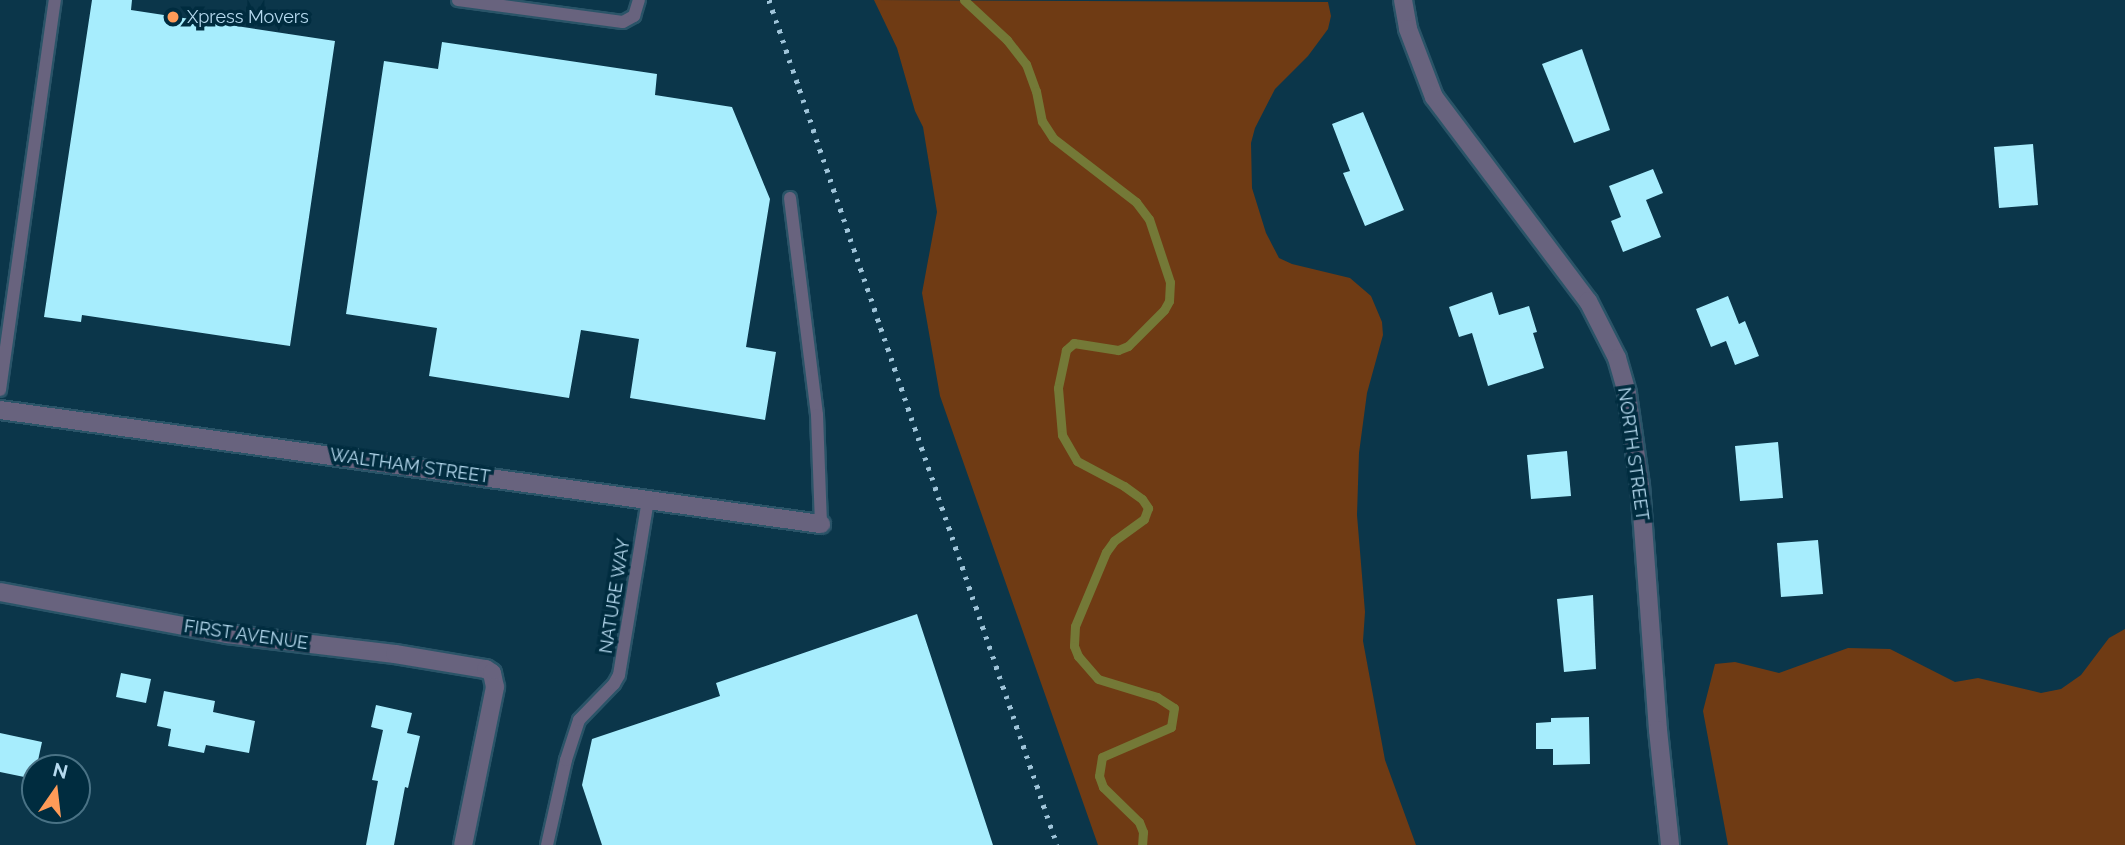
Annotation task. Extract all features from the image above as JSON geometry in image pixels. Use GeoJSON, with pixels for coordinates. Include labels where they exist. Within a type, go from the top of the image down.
{"type":"FeatureCollection","features":[{"type":"Feature","properties":{"kind":"street","name":"NORTH STREET"},"geometry":{"type":"LineString","coordinates":[[1403,0],[1408,29],[1434,97],[1587,301],[1617,358],[1627,394],[1640,485],[1670,845]]}},
{"type":"Feature","properties":{"kind":"street","name":"WALTHAM STREET"},"geometry":{"type":"LineString","coordinates":[[0,410],[821,524]]}},
{"type":"Feature","properties":{"kind":"street","name":"FIRST AVENUE"},"geometry":{"type":"LineString","coordinates":[[0,592],[227,634],[445,661],[492,673],[495,687],[463,845]]}},
{"type":"Feature","properties":{"kind":"lane"},"geometry":{"type":"LineString","coordinates":[[0,390],[55,0]]}},
{"type":"Feature","properties":{"kind":"lane"},"geometry":{"type":"LineString","coordinates":[[458,0],[548,6],[623,22],[634,16],[639,0]]}},
{"type":"Feature","properties":{"kind":"lane"},"geometry":{"type":"LineString","coordinates":[[789,198],[817,415],[821,524]]}},
{"type":"Feature","properties":{"kind":"lane","name":"NATURE WAY"},"geometry":{"type":"LineString","coordinates":[[547,845],[566,760],[579,720],[614,684],[619,675],[648,500]]}},
{"type":"Feature","properties":{"kind":"shaded area"},"geometry":{"type":"Polygon","coordinates":[[[874,0],[1328,2],[1331,16],[1328,29],[1308,56],[1275,89],[1255,128],[1251,143],[1252,188],[1266,233],[1279,258],[1292,264],[1350,278],[1371,296],[1382,322],[1383,335],[1367,393],[1359,453],[1357,515],[1365,612],[1363,641],[1385,760],[1416,845],[1098,845],[940,396],[922,293],[937,212],[923,127],[915,111],[897,48],[874,0]]]}},
{"type":"Feature","properties":{"kind":"shaded area"},"geometry":{"type":"Polygon","coordinates":[[[2125,629],[2125,845],[1728,845],[1703,711],[1715,664],[1735,662],[1779,673],[1848,648],[1890,649],[1955,682],[1978,678],[2041,693],[2061,689],[2081,675],[2109,638],[2125,629]]]}},
{"type":"Feature","properties":{"kind":"building"},"geometry":{"type":"Polygon","coordinates":[[[92,0],[132,0],[131,10],[335,41],[290,346],[82,315],[81,322],[44,317],[92,0]]]}},
{"type":"Feature","properties":{"kind":"building"},"geometry":{"type":"Polygon","coordinates":[[[442,42],[657,74],[655,95],[732,107],[770,199],[746,347],[776,352],[765,420],[630,398],[639,339],[581,330],[569,398],[429,376],[437,328],[346,314],[384,61],[438,69],[442,42]]]}},
{"type":"Feature","properties":{"kind":"building"},"geometry":{"type":"Polygon","coordinates":[[[1582,49],[1610,130],[1574,143],[1542,64],[1582,49]]]}},
{"type":"Feature","properties":{"kind":"building"},"geometry":{"type":"Polygon","coordinates":[[[1363,112],[1404,210],[1365,226],[1343,173],[1350,171],[1332,124],[1363,112]]]}},
{"type":"Feature","properties":{"kind":"building"},"geometry":{"type":"Polygon","coordinates":[[[2033,144],[2038,205],[1999,208],[1994,147],[2033,144]]]}},
{"type":"Feature","properties":{"kind":"building"},"geometry":{"type":"Polygon","coordinates":[[[1653,169],[1663,193],[1646,200],[1661,237],[1623,252],[1611,221],[1621,217],[1609,186],[1653,169]]]}},
{"type":"Feature","properties":{"kind":"building"},"geometry":{"type":"Polygon","coordinates":[[[1492,292],[1499,315],[1529,306],[1537,332],[1533,333],[1544,368],[1488,386],[1472,333],[1459,337],[1449,307],[1492,292]]]}},
{"type":"Feature","properties":{"kind":"building"},"geometry":{"type":"Polygon","coordinates":[[[1728,296],[1739,324],[1745,321],[1759,356],[1735,365],[1726,341],[1711,347],[1696,309],[1728,296]]]}},
{"type":"Feature","properties":{"kind":"building"},"geometry":{"type":"Polygon","coordinates":[[[1778,442],[1783,498],[1740,501],[1735,446],[1778,442]]]}},
{"type":"Feature","properties":{"kind":"building"},"geometry":{"type":"Polygon","coordinates":[[[1567,451],[1571,496],[1531,499],[1527,455],[1567,451]]]}},
{"type":"Feature","properties":{"kind":"building"},"geometry":{"type":"Polygon","coordinates":[[[1818,540],[1823,594],[1781,597],[1777,543],[1818,540]]]}},
{"type":"Feature","properties":{"kind":"building"},"geometry":{"type":"Polygon","coordinates":[[[1593,595],[1596,669],[1564,672],[1557,599],[1593,595]]]}},
{"type":"Feature","properties":{"kind":"building"},"geometry":{"type":"Polygon","coordinates":[[[917,614],[993,845],[602,845],[582,785],[592,739],[720,696],[716,683],[917,614]]]}},
{"type":"Feature","properties":{"kind":"building"},"geometry":{"type":"Polygon","coordinates":[[[121,673],[151,679],[146,703],[116,697],[121,673]]]}},
{"type":"Feature","properties":{"kind":"building"},"geometry":{"type":"Polygon","coordinates":[[[164,691],[215,701],[213,712],[255,721],[249,753],[206,745],[204,753],[168,746],[171,729],[157,726],[164,691]]]}},
{"type":"Feature","properties":{"kind":"building"},"geometry":{"type":"Polygon","coordinates":[[[376,705],[412,713],[407,733],[420,736],[408,788],[405,787],[394,845],[366,845],[378,781],[372,780],[383,730],[371,727],[376,705]]]}},
{"type":"Feature","properties":{"kind":"building"},"geometry":{"type":"Polygon","coordinates":[[[1589,717],[1590,764],[1553,765],[1553,749],[1536,749],[1536,723],[1551,722],[1551,718],[1589,717]]]}},
{"type":"Feature","properties":{"kind":"building"},"geometry":{"type":"Polygon","coordinates":[[[0,733],[42,742],[39,754],[21,754],[21,776],[0,772],[0,733]]]}},
{"type":"Feature","properties":{"kind":"waterway"},"geometry":{"type":"LineString","coordinates":[[964,0],[1007,40],[1026,64],[1036,91],[1042,121],[1053,138],[1136,202],[1149,219],[1170,282],[1169,301],[1164,310],[1128,346],[1118,350],[1074,343],[1066,350],[1058,388],[1062,435],[1077,461],[1124,486],[1142,499],[1148,508],[1144,519],[1114,541],[1106,552],[1075,626],[1074,646],[1078,656],[1098,679],[1157,697],[1174,708],[1171,727],[1102,757],[1099,776],[1103,787],[1139,822],[1143,832],[1142,845]]}},
{"type":"Feature","properties":{"kind":"railway"},"geometry":{"type":"LineString","coordinates":[[769,0],[1057,845]]}},
{"type":"Feature","properties":{"kind":"place","name":"Xpress Movers"},"geometry":{"type":"Point","coordinates":[173,17]}}]}
